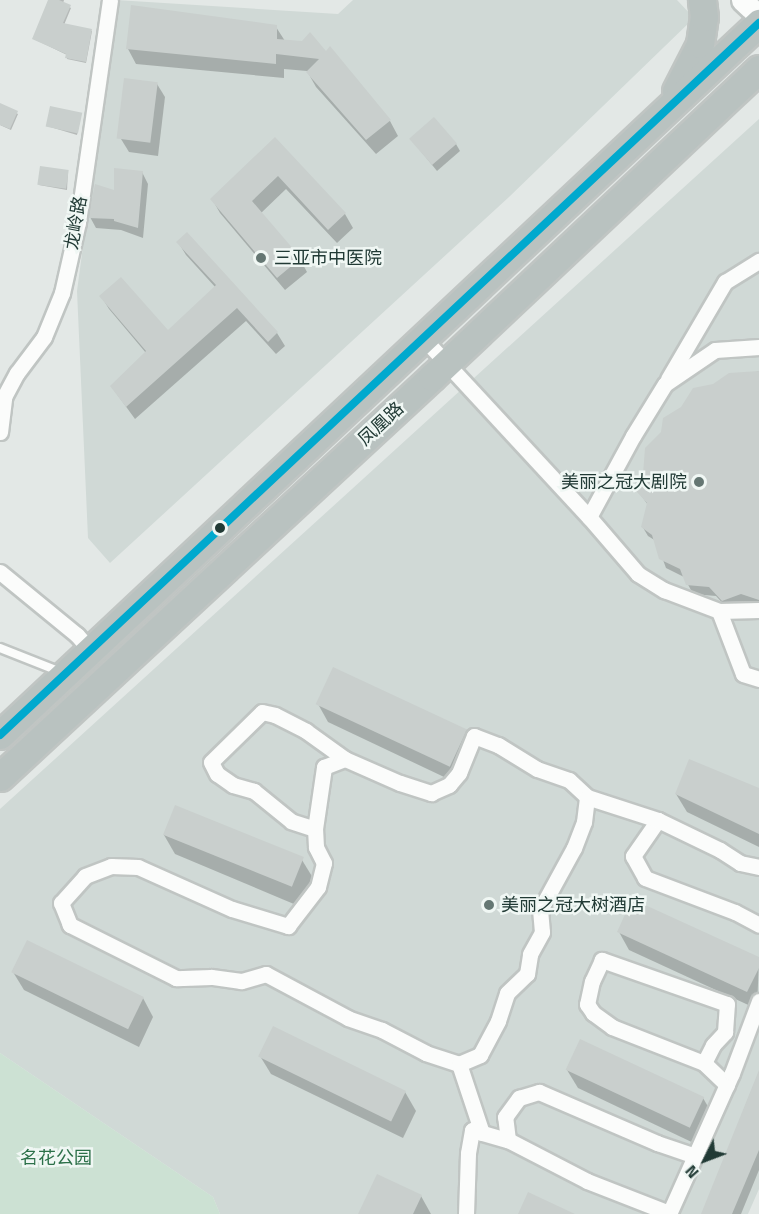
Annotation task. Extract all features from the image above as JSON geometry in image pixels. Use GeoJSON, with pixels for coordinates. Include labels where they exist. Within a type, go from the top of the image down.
{"type":"FeatureCollection","features":[{"type":"Feature","properties":{"kind":"highway"},"geometry":{"type":"LineString","coordinates":[[648,127],[675,93],[700,44],[704,17],[702,0]]}},
{"type":"Feature","properties":{"kind":"highway","name":"凤凰路"},"geometry":{"type":"LineString","coordinates":[[0,735],[759,23]]}},
{"type":"Feature","properties":{"kind":"highway","name":"凤凰路"},"geometry":{"type":"LineString","coordinates":[[0,777],[447,363],[759,69]]}},
{"type":"Feature","properties":{"kind":"highway"},"geometry":{"type":"LineString","coordinates":[[720,106],[759,89]]}},
{"type":"Feature","properties":{"kind":"main road"},"geometry":{"type":"LineString","coordinates":[[742,0],[759,16]]}},
{"type":"Feature","properties":{"kind":"street","name":"龙岭路"},"geometry":{"type":"LineString","coordinates":[[0,432],[4,398],[17,373],[44,337],[62,293],[78,222],[110,0]]}},
{"type":"Feature","properties":{"kind":"street"},"geometry":{"type":"LineString","coordinates":[[589,517],[633,436],[725,282],[759,261]]}},
{"type":"Feature","properties":{"kind":"street"},"geometry":{"type":"LineString","coordinates":[[423,339],[589,517],[638,574],[664,590],[719,611],[759,610]]}},
{"type":"Feature","properties":{"kind":"street"},"geometry":{"type":"LineString","coordinates":[[665,384],[715,350],[759,347]]}},
{"type":"Feature","properties":{"kind":"street"},"geometry":{"type":"LineString","coordinates":[[0,572],[77,635],[90,650]]}},
{"type":"Feature","properties":{"kind":"street"},"geometry":{"type":"LineString","coordinates":[[719,611],[743,674],[759,679]]}},
{"type":"Feature","properties":{"kind":"street"},"geometry":{"type":"LineString","coordinates":[[315,829],[291,821],[254,790],[233,785],[217,774],[212,762],[262,712],[306,731],[345,759],[400,783],[431,793],[449,785],[459,773],[474,736],[498,745],[537,769],[569,780],[587,797],[657,820],[720,850],[740,863],[759,867]]}},
{"type":"Feature","properties":{"kind":"street"},"geometry":{"type":"LineString","coordinates":[[345,759],[324,767],[315,829],[316,847],[324,863],[318,886],[288,926],[232,909],[138,867],[111,866],[85,876],[61,903],[70,925],[176,978],[211,977],[241,981],[266,974],[348,1018],[382,1030],[426,1053],[459,1064],[480,1055],[498,1021],[507,993],[527,974],[530,954],[543,932],[540,910],[574,848],[584,822],[587,797]]}},
{"type":"Feature","properties":{"kind":"street"},"geometry":{"type":"LineString","coordinates":[[657,820],[633,856],[645,878],[735,912],[759,925]]}},
{"type":"Feature","properties":{"kind":"street"},"geometry":{"type":"LineString","coordinates":[[704,1063],[713,1045],[725,1032],[727,1005],[602,960],[592,981],[587,1004],[593,1013],[612,1027],[704,1063],[727,1085]]}},
{"type":"Feature","properties":{"kind":"street"},"geometry":{"type":"LineString","coordinates":[[466,1214],[468,1153],[472,1130],[508,1140],[587,1181],[669,1214],[727,1085],[759,1001]]}},
{"type":"Feature","properties":{"kind":"street"},"geometry":{"type":"LineString","coordinates":[[459,1064],[482,1133]]}},
{"type":"Feature","properties":{"kind":"street"},"geometry":{"type":"LineString","coordinates":[[508,1140],[505,1117],[519,1098],[539,1092],[646,1139],[695,1156]]}},
{"type":"Feature","properties":{"kind":"lane"},"geometry":{"type":"LineString","coordinates":[[1,650],[65,674]]}},
{"type":"Feature","properties":{"kind":"shaded area","name":"三亚市中医院"},"geometry":{"type":"Polygon","coordinates":[[[116,0],[338,14],[353,0],[677,0],[694,18],[509,197],[110,563],[88,538],[77,291],[116,0]]]}},
{"type":"Feature","properties":{"kind":"shaded area"},"geometry":{"type":"Polygon","coordinates":[[[759,119],[759,1189],[748,1214],[220,1214],[213,1197],[0,1053],[0,809],[759,119]]]}},
{"type":"Feature","properties":{"kind":"green space","name":"名花公园"},"geometry":{"type":"Polygon","coordinates":[[[0,1053],[213,1197],[220,1214],[0,1214],[0,1053]]]}},
{"type":"Feature","properties":{"kind":"building"},"geometry":{"type":"Polygon","coordinates":[[[48,0],[59,0],[71,5],[63,23],[92,29],[86,62],[65,58],[66,54],[32,39],[48,0]]]}},
{"type":"Feature","properties":{"kind":"building"},"geometry":{"type":"Polygon","coordinates":[[[131,5],[277,25],[277,39],[302,41],[310,32],[326,51],[330,46],[391,120],[366,140],[306,72],[319,59],[276,54],[276,64],[126,49],[131,5]]]}},
{"type":"Feature","properties":{"kind":"building"},"geometry":{"type":"Polygon","coordinates":[[[124,78],[158,82],[150,143],[117,139],[124,78]]]}},
{"type":"Feature","properties":{"kind":"building"},"geometry":{"type":"Polygon","coordinates":[[[0,103],[18,111],[10,129],[0,125],[0,103]]]}},
{"type":"Feature","properties":{"kind":"building"},"geometry":{"type":"Polygon","coordinates":[[[50,106],[82,113],[78,133],[46,127],[50,106]]]}},
{"type":"Feature","properties":{"kind":"building"},"geometry":{"type":"Polygon","coordinates":[[[434,117],[457,143],[432,165],[409,139],[434,117]]]}},
{"type":"Feature","properties":{"kind":"building"},"geometry":{"type":"Polygon","coordinates":[[[275,137],[346,213],[328,230],[278,176],[252,201],[301,258],[277,278],[210,199],[275,137]]]}},
{"type":"Feature","properties":{"kind":"building"},"geometry":{"type":"Polygon","coordinates":[[[40,166],[69,170],[66,189],[37,185],[40,166]]]}},
{"type":"Feature","properties":{"kind":"building"},"geometry":{"type":"Polygon","coordinates":[[[114,168],[143,171],[138,228],[114,221],[114,219],[88,218],[95,184],[114,190],[114,168]]]}},
{"type":"Feature","properties":{"kind":"building"},"geometry":{"type":"Polygon","coordinates":[[[187,232],[278,332],[268,342],[237,308],[126,407],[110,386],[146,351],[99,296],[121,277],[168,330],[216,285],[176,242],[187,232]]]}},
{"type":"Feature","properties":{"kind":"building","name":"美丽之冠大剧院"},"geometry":{"type":"Polygon","coordinates":[[[759,371],[759,600],[741,594],[722,601],[709,587],[686,585],[680,569],[659,559],[652,535],[641,527],[647,503],[636,491],[643,474],[645,448],[661,432],[663,418],[681,407],[693,388],[713,384],[729,373],[759,371]]]}},
{"type":"Feature","properties":{"kind":"building"},"geometry":{"type":"Polygon","coordinates":[[[333,667],[467,730],[450,767],[316,704],[333,667]]]}},
{"type":"Feature","properties":{"kind":"building"},"geometry":{"type":"Polygon","coordinates":[[[689,759],[759,788],[759,834],[675,794],[689,759]]]}},
{"type":"Feature","properties":{"kind":"building"},"geometry":{"type":"Polygon","coordinates":[[[175,805],[304,857],[292,887],[163,835],[175,805]]]}},
{"type":"Feature","properties":{"kind":"building"},"geometry":{"type":"Polygon","coordinates":[[[632,899],[759,957],[759,968],[747,992],[617,932],[632,899]]]}},
{"type":"Feature","properties":{"kind":"building"},"geometry":{"type":"Polygon","coordinates":[[[27,940],[144,997],[128,1029],[11,972],[27,940]]]}},
{"type":"Feature","properties":{"kind":"building"},"geometry":{"type":"Polygon","coordinates":[[[273,1026],[406,1091],[391,1121],[258,1057],[273,1026]]]}},
{"type":"Feature","properties":{"kind":"building"},"geometry":{"type":"Polygon","coordinates":[[[580,1039],[704,1097],[690,1128],[566,1070],[580,1039]]]}},
{"type":"Feature","properties":{"kind":"building"},"geometry":{"type":"Polygon","coordinates":[[[759,1070],[759,1150],[732,1214],[701,1214],[759,1070]]]}},
{"type":"Feature","properties":{"kind":"building"},"geometry":{"type":"Polygon","coordinates":[[[377,1174],[422,1195],[413,1214],[358,1214],[377,1174]]]}},
{"type":"Feature","properties":{"kind":"building"},"geometry":{"type":"Polygon","coordinates":[[[528,1192],[575,1214],[518,1214],[528,1192]]]}},
{"type":"Feature","properties":{"kind":"transit line"},"geometry":{"type":"LineString","coordinates":[[0,735],[759,23]]}},
{"type":"Feature","properties":{"kind":"place","name":"三亚市中医院"},"geometry":{"type":"Point","coordinates":[261,258]}},
{"type":"Feature","properties":{"kind":"place","name":"美丽之冠大剧院"},"geometry":{"type":"Point","coordinates":[699,482]}},
{"type":"Feature","properties":{"kind":"place","name":"美丽之冠大树酒店"},"geometry":{"type":"Point","coordinates":[489,905]}}]}
